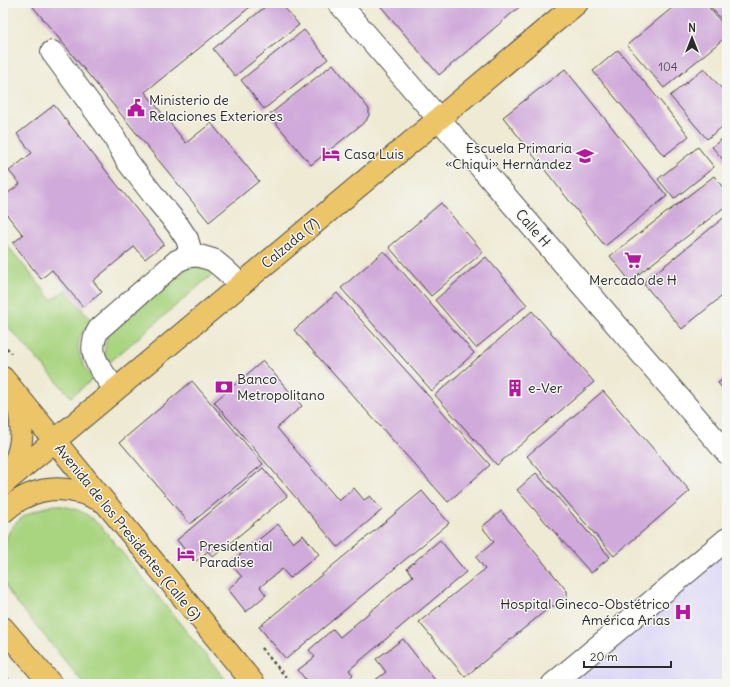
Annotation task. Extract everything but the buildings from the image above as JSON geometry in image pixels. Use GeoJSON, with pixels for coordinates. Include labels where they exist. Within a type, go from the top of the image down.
{"type":"FeatureCollection","features":[{"type":"Feature","properties":{"kind":"main road","name":"Calzada (7)"},"geometry":{"type":"LineString","coordinates":[[3,484],[577,3]]}},
{"type":"Feature","properties":{"kind":"main road","name":"Avenida de los Presidentes (Calle G)"},"geometry":{"type":"LineString","coordinates":[[8,385],[254,684]]}},
{"type":"Feature","properties":{"kind":"main road"},"geometry":{"type":"LineString","coordinates":[[3,480],[12,469],[22,444],[22,417],[8,385]]}},
{"type":"Feature","properties":{"kind":"main road"},"geometry":{"type":"LineString","coordinates":[[3,512],[15,501],[37,491],[61,488],[85,492],[107,504]]}},
{"type":"Feature","properties":{"kind":"main road"},"geometry":{"type":"LineString","coordinates":[[3,628],[51,684]]}},
{"type":"Feature","properties":{"kind":"street","name":"Calle H"},"geometry":{"type":"LineString","coordinates":[[339,3],[727,453]]}},
{"type":"Feature","properties":{"kind":"street"},"geometry":{"type":"LineString","coordinates":[[52,52],[113,135],[127,161],[177,224],[187,239],[192,256]]}},
{"type":"Feature","properties":{"kind":"street"},"geometry":{"type":"LineString","coordinates":[[116,390],[99,368],[94,356],[94,337],[99,329],[177,261],[196,255],[213,260],[224,268],[240,284]]}},
{"type":"Feature","properties":{"kind":"street"},"geometry":{"type":"LineString","coordinates":[[553,684],[727,539]]}},
{"type":"Feature","properties":{"kind":"path"},"geometry":{"type":"LineString","coordinates":[[3,673],[12,684]]}},
{"type":"Feature","properties":{"kind":"shaded area","name":"Hospital Gineco-Obstétrico América Arias"},"geometry":{"type":"Polygon","coordinates":[[[727,539],[727,684],[553,684],[727,539]]]}},
{"type":"Feature","properties":{"kind":"green space"},"geometry":{"type":"Polygon","coordinates":[[[3,240],[52,300],[66,290],[93,322],[85,329],[81,336],[78,343],[78,350],[83,364],[93,379],[71,397],[3,321],[3,240]]]}},
{"type":"Feature","properties":{"kind":"green space"},"geometry":{"type":"Polygon","coordinates":[[[194,266],[208,268],[215,272],[110,362],[104,354],[107,335],[187,267],[194,266]]]}},
{"type":"Feature","properties":{"kind":"green space"},"geometry":{"type":"Polygon","coordinates":[[[55,505],[71,508],[88,515],[104,530],[229,684],[84,684],[15,600],[6,586],[3,577],[4,549],[6,538],[11,529],[24,516],[55,505]]]}},
{"type":"Feature","properties":{"kind":"place","name":"Ministerio de Relaciones Exteriores"},"geometry":{"type":"Point","coordinates":[136,108]}},
{"type":"Feature","properties":{"kind":"place","name":"Casa Luis"},"geometry":{"type":"Point","coordinates":[331,154]}},
{"type":"Feature","properties":{"kind":"place","name":"Escuela Primaria «Chiqui» Hernández"},"geometry":{"type":"Point","coordinates":[585,156]}},
{"type":"Feature","properties":{"kind":"place","name":"Mercado de H"},"geometry":{"type":"Point","coordinates":[633,260]}},
{"type":"Feature","properties":{"kind":"place","name":"Banco Metropolitano"},"geometry":{"type":"Point","coordinates":[224,387]}},
{"type":"Feature","properties":{"kind":"place","name":"e-Ver"},"geometry":{"type":"Point","coordinates":[515,388]}},
{"type":"Feature","properties":{"kind":"place","name":"Presidential Paradise"},"geometry":{"type":"Point","coordinates":[186,554]}},
{"type":"Feature","properties":{"kind":"place","name":"Hospital Gineco-Obstétrico América Arias"},"geometry":{"type":"Point","coordinates":[683,612]}}]}
